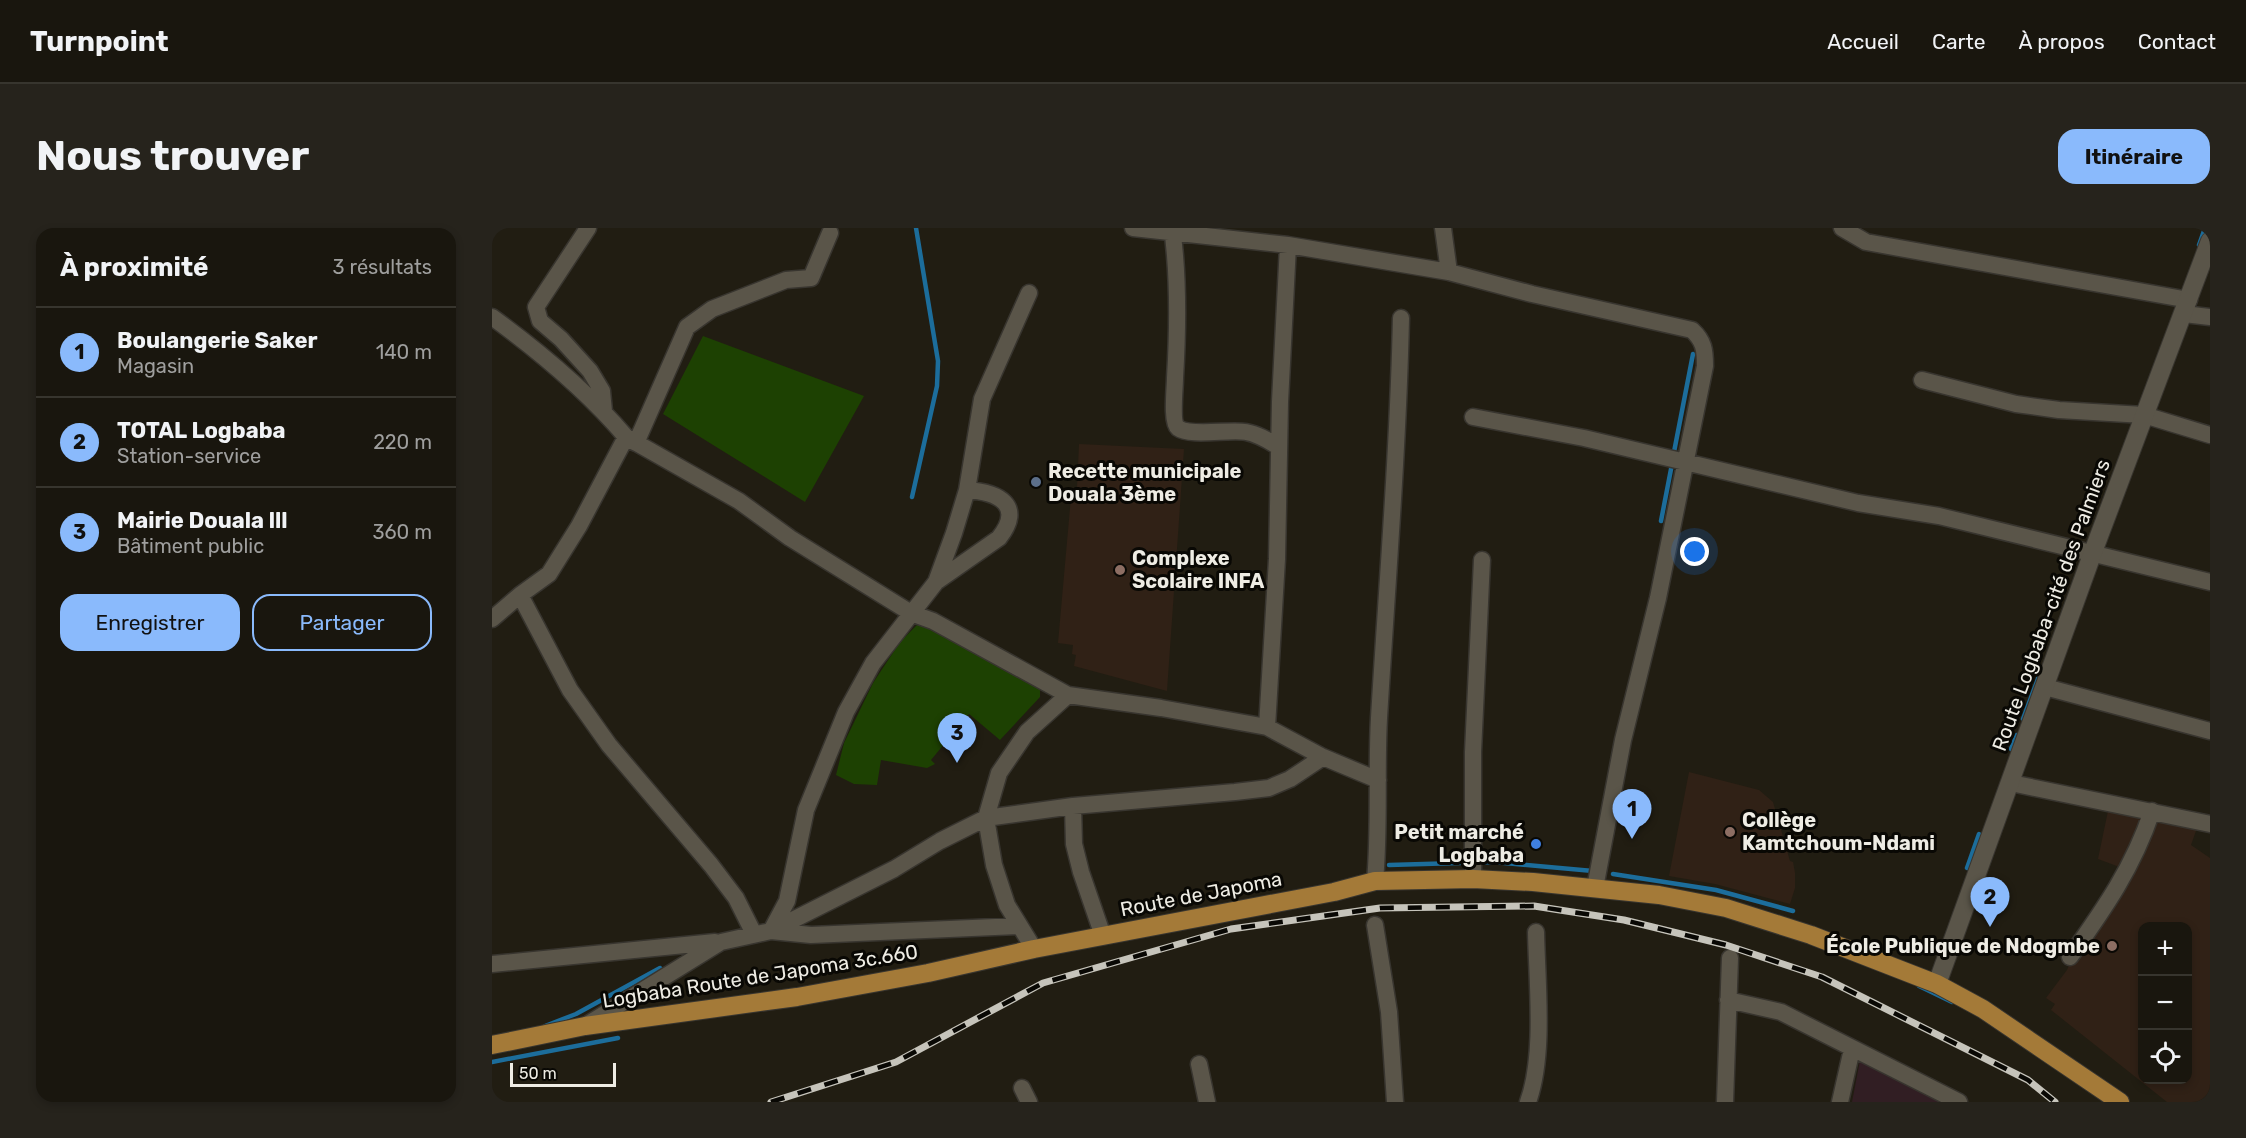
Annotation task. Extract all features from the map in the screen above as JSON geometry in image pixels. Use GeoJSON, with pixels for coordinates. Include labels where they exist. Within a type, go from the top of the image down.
{"type":"FeatureCollection","features":[{"type":"Feature","properties":{"kind":"main road","name":"Route Logbaba-cité des Palmiers"},"geometry":{"type":"LineString","coordinates":[[1937,984],[2093,552],[2210,241]]}},
{"type":"Feature","properties":{"kind":"main road","name":"Route de Japoma"},"geometry":{"type":"LineString","coordinates":[[1034,949],[1334,892],[1375,881],[1473,879],[1659,895],[1726,908],[1811,935],[1937,984],[1983,1009],[2120,1102]]}},
{"type":"Feature","properties":{"kind":"main road","name":"Logbaba Route de Japoma 3c.660"},"geometry":{"type":"LineString","coordinates":[[492,1045],[585,1026],[797,997],[928,973],[1034,949]]}},
{"type":"Feature","properties":{"kind":"street"},"geometry":{"type":"LineString","coordinates":[[588,228],[536,307],[540,321],[561,339],[590,371],[602,391],[604,411]]}},
{"type":"Feature","properties":{"kind":"street"},"geometry":{"type":"LineString","coordinates":[[1133,228],[1288,244],[1449,272],[1532,294],[1692,330],[1705,347],[1705,366],[1686,462],[1658,598],[1623,741],[1595,888]]}},
{"type":"Feature","properties":{"kind":"street"},"geometry":{"type":"LineString","coordinates":[[1443,228],[1449,272]]}},
{"type":"Feature","properties":{"kind":"street"},"geometry":{"type":"LineString","coordinates":[[1842,228],[1866,242],[2187,307],[2210,317]]}},
{"type":"Feature","properties":{"kind":"street"},"geometry":{"type":"LineString","coordinates":[[1866,242],[1877,228]]}},
{"type":"Feature","properties":{"kind":"street"},"geometry":{"type":"LineString","coordinates":[[1172,231],[1178,280],[1175,423],[1179,428],[1188,431],[1245,432],[1257,435],[1279,447]]}},
{"type":"Feature","properties":{"kind":"street"},"geometry":{"type":"LineString","coordinates":[[492,619],[549,574],[631,440],[687,327],[712,309],[786,280],[811,278],[830,233]]}},
{"type":"Feature","properties":{"kind":"street"},"geometry":{"type":"LineString","coordinates":[[1267,727],[1277,559],[1279,447],[1288,244]]}},
{"type":"Feature","properties":{"kind":"street"},"geometry":{"type":"LineString","coordinates":[[936,582],[967,490],[982,399],[1029,293]]}},
{"type":"Feature","properties":{"kind":"street"},"geometry":{"type":"LineString","coordinates":[[492,317],[527,343],[604,411],[631,440],[739,501],[790,538],[911,613],[933,621],[1068,695],[1161,708],[1267,727],[1323,757],[1378,780]]}},
{"type":"Feature","properties":{"kind":"street"},"geometry":{"type":"LineString","coordinates":[[1375,881],[1378,843],[1379,728],[1399,408],[1401,318]]}},
{"type":"Feature","properties":{"kind":"street"},"geometry":{"type":"LineString","coordinates":[[1922,380],[2016,404],[2059,410],[2144,415],[2210,435]]}},
{"type":"Feature","properties":{"kind":"street"},"geometry":{"type":"LineString","coordinates":[[1473,417],[1584,438],[1858,503],[1939,516],[2210,582]]}},
{"type":"Feature","properties":{"kind":"street"},"geometry":{"type":"LineString","coordinates":[[771,931],[787,901],[806,810],[846,712],[873,663],[936,582],[999,538],[1007,528],[1009,517],[1007,505],[1000,496],[986,491],[967,490]]}},
{"type":"Feature","properties":{"kind":"street"},"geometry":{"type":"LineString","coordinates":[[1473,879],[1473,752],[1482,560]]}},
{"type":"Feature","properties":{"kind":"street"},"geometry":{"type":"LineString","coordinates":[[520,595],[570,690],[609,745],[736,898],[754,934]]}},
{"type":"Feature","properties":{"kind":"street"},"geometry":{"type":"LineString","coordinates":[[2045,687],[2210,731]]}},
{"type":"Feature","properties":{"kind":"street"},"geometry":{"type":"LineString","coordinates":[[1034,949],[1007,905],[994,865],[986,818],[999,773],[1027,732],[1068,695]]}},
{"type":"Feature","properties":{"kind":"street"},"geometry":{"type":"LineString","coordinates":[[771,931],[894,869],[940,841],[986,818],[1073,806],[1269,788],[1290,779],[1323,757]]}},
{"type":"Feature","properties":{"kind":"street"},"geometry":{"type":"LineString","coordinates":[[2011,783],[2210,824]]}},
{"type":"Feature","properties":{"kind":"street"},"geometry":{"type":"LineString","coordinates":[[1073,806],[1074,844],[1103,936]]}},
{"type":"Feature","properties":{"kind":"street"},"geometry":{"type":"LineString","coordinates":[[2070,957],[2108,905],[2141,844],[2152,811]]}},
{"type":"Feature","properties":{"kind":"street"},"geometry":{"type":"LineString","coordinates":[[492,964],[721,942],[771,931],[811,935],[1019,926]]}},
{"type":"Feature","properties":{"kind":"street"},"geometry":{"type":"LineString","coordinates":[[1375,926],[1389,1012],[1395,1102]]}},
{"type":"Feature","properties":{"kind":"street"},"geometry":{"type":"LineString","coordinates":[[1528,1102],[1536,1076],[1538,1024],[1536,932]]}},
{"type":"Feature","properties":{"kind":"street"},"geometry":{"type":"LineString","coordinates":[[585,1026],[721,942]]}},
{"type":"Feature","properties":{"kind":"street"},"geometry":{"type":"LineString","coordinates":[[1725,1102],[1730,958]]}},
{"type":"Feature","properties":{"kind":"street"},"geometry":{"type":"LineString","coordinates":[[1728,1000],[1781,1012],[1959,1102]]}},
{"type":"Feature","properties":{"kind":"street"},"geometry":{"type":"LineString","coordinates":[[1840,1102],[1852,1049]]}},
{"type":"Feature","properties":{"kind":"street"},"geometry":{"type":"LineString","coordinates":[[1200,1064],[1207,1102]]}},
{"type":"Feature","properties":{"kind":"shaded area","name":"Complexe Scolaire INFA"},"geometry":{"type":"Polygon","coordinates":[[[1079,444],[1184,449],[1167,691],[1074,666],[1076,655],[1072,654],[1073,645],[1058,643],[1071,497],[1077,488],[1079,444]]]}},
{"type":"Feature","properties":{"kind":"shaded area","name":"Collège Kamtchoum-Ndami"},"geometry":{"type":"Polygon","coordinates":[[[1689,772],[1759,790],[1773,802],[1795,873],[1795,888],[1790,904],[1715,884],[1669,876],[1689,772]]]}},
{"type":"Feature","properties":{"kind":"shaded area","name":"École Publique de Ndogmbe"},"geometry":{"type":"Polygon","coordinates":[[[2108,811],[2197,828],[2191,845],[2210,858],[2210,1102],[2167,1102],[2144,1084],[2192,1084],[2192,922],[2138,922],[2138,1079],[2051,1010],[2055,1004],[2046,998],[2133,872],[2098,859],[2108,811]]]}},
{"type":"Feature","properties":{"kind":"shaded area"},"geometry":{"type":"Polygon","coordinates":[[[1861,1055],[1954,1102],[1852,1102],[1861,1055]]]}},
{"type":"Feature","properties":{"kind":"green space"},"geometry":{"type":"Polygon","coordinates":[[[703,336],[864,396],[805,502],[663,414],[703,336]]]}},
{"type":"Feature","properties":{"kind":"green space"},"geometry":{"type":"Polygon","coordinates":[[[922,620],[939,627],[974,653],[1040,688],[1040,697],[1000,740],[969,714],[931,760],[935,764],[927,768],[881,760],[877,785],[854,784],[836,775],[844,743],[873,683],[900,642],[922,620]]]}},
{"type":"Feature","properties":{"kind":"waterway"},"geometry":{"type":"LineString","coordinates":[[912,497],[937,386],[938,361],[916,228]]}},
{"type":"Feature","properties":{"kind":"waterway"},"geometry":{"type":"LineString","coordinates":[[2199,245],[2205,228]]}},
{"type":"Feature","properties":{"kind":"waterway"},"geometry":{"type":"LineString","coordinates":[[1674,452],[1693,354]]}},
{"type":"Feature","properties":{"kind":"waterway"},"geometry":{"type":"LineString","coordinates":[[1661,521],[1672,464]]}},
{"type":"Feature","properties":{"kind":"waterway"},"geometry":{"type":"LineString","coordinates":[[2023,719],[2042,668]]}},
{"type":"Feature","properties":{"kind":"waterway"},"geometry":{"type":"LineString","coordinates":[[2011,749],[2017,735]]}},
{"type":"Feature","properties":{"kind":"waterway"},"geometry":{"type":"LineString","coordinates":[[1967,868],[1979,834]]}},
{"type":"Feature","properties":{"kind":"waterway"},"geometry":{"type":"LineString","coordinates":[[1389,865],[1494,862],[1593,871]]}},
{"type":"Feature","properties":{"kind":"waterway"},"geometry":{"type":"LineString","coordinates":[[1613,874],[1716,890],[1793,911]]}},
{"type":"Feature","properties":{"kind":"waterway"},"geometry":{"type":"LineString","coordinates":[[545,1026],[576,1014],[660,968]]}},
{"type":"Feature","properties":{"kind":"waterway"},"geometry":{"type":"LineString","coordinates":[[1919,986],[1952,1002]]}},
{"type":"Feature","properties":{"kind":"waterway"},"geometry":{"type":"LineString","coordinates":[[492,1062],[618,1038]]}},
{"type":"Feature","properties":{"kind":"railway"},"geometry":{"type":"LineString","coordinates":[[771,1102],[896,1062],[1043,983],[1231,929],[1380,908],[1534,906],[1624,920],[1726,945],[1822,977],[2028,1080],[2055,1102]]}},
{"type":"Feature","properties":{"kind":"place","name":"Recette municipale Douala 3ème"},"geometry":{"type":"Point","coordinates":[1036,482]}},
{"type":"Feature","properties":{"kind":"place","name":"Complexe Scolaire INFA"},"geometry":{"type":"Point","coordinates":[1120,570]}},
{"type":"Feature","properties":{"kind":"place","name":"Mairie Douala lll"},"geometry":{"type":"Point","coordinates":[957,763]}},
{"type":"Feature","properties":{"kind":"place","name":"Collège Kamtchoum-Ndami"},"geometry":{"type":"Point","coordinates":[1730,832]}},
{"type":"Feature","properties":{"kind":"place","name":"Boulangerie Saker"},"geometry":{"type":"Point","coordinates":[1632,839]}},
{"type":"Feature","properties":{"kind":"place","name":"Petit marché Logbaba"},"geometry":{"type":"Point","coordinates":[1536,844]}},
{"type":"Feature","properties":{"kind":"place","name":"TOTAL Logbaba"},"geometry":{"type":"Point","coordinates":[1990,927]}},
{"type":"Feature","properties":{"kind":"place","name":"École Publique de Ndogmbe"},"geometry":{"type":"Point","coordinates":[2112,946]}}]}
